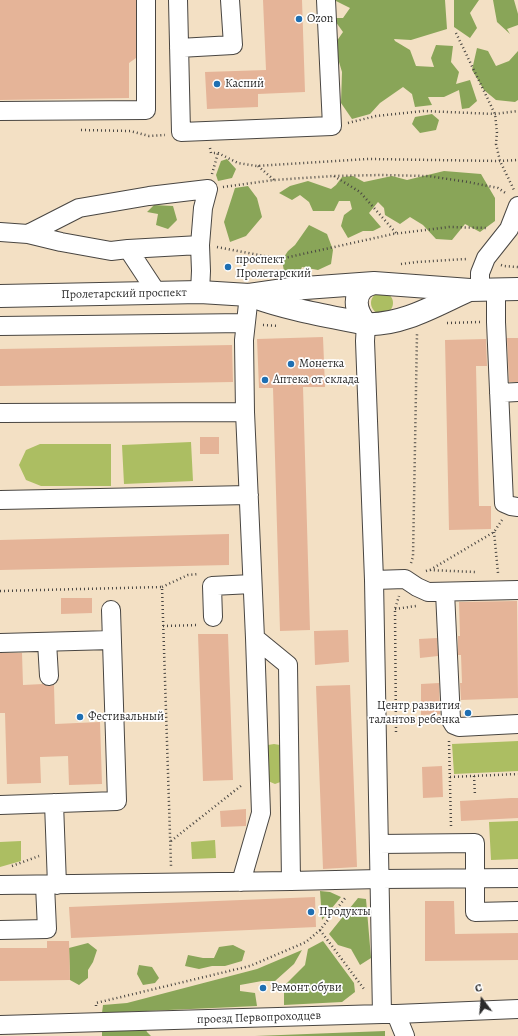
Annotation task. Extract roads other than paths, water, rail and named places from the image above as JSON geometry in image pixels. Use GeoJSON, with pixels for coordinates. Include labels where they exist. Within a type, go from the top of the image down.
{"type":"FeatureCollection","features":[{"type":"Feature","properties":{"kind":"main road","name":"Пролетарский проспект"},"geometry":{"type":"LineString","coordinates":[[0,296],[200,292],[249,295],[290,289],[381,283],[482,290],[518,289]]}},
{"type":"Feature","properties":{"kind":"main road"},"geometry":{"type":"LineString","coordinates":[[366,324],[361,318],[356,304],[358,295],[363,288],[381,283],[396,287],[400,294],[402,302],[396,321]]}},
{"type":"Feature","properties":{"kind":"main road","name":"Пролетарский проспект"},"geometry":{"type":"LineString","coordinates":[[249,295],[294,309],[377,325],[396,321],[482,290]]}},
{"type":"Feature","properties":{"kind":"street"},"geometry":{"type":"LineString","coordinates":[[0,111],[146,110],[146,0]]}},
{"type":"Feature","properties":{"kind":"street"},"geometry":{"type":"LineString","coordinates":[[178,0],[181,132],[332,126],[326,0]]}},
{"type":"Feature","properties":{"kind":"street"},"geometry":{"type":"LineString","coordinates":[[179,48],[233,45],[230,0]]}},
{"type":"Feature","properties":{"kind":"street"},"geometry":{"type":"LineString","coordinates":[[28,234],[79,208],[149,196],[208,189],[203,208],[200,245],[200,292]]}},
{"type":"Feature","properties":{"kind":"street"},"geometry":{"type":"LineString","coordinates":[[515,198],[509,229],[486,258],[480,273],[499,393],[504,502],[515,507]]}},
{"type":"Feature","properties":{"kind":"street"},"geometry":{"type":"LineString","coordinates":[[0,232],[28,234],[61,242],[111,251],[200,245]]}},
{"type":"Feature","properties":{"kind":"street"},"geometry":{"type":"LineString","coordinates":[[128,249],[157,293]]}},
{"type":"Feature","properties":{"kind":"street"},"geometry":{"type":"LineString","coordinates":[[241,882],[261,813],[244,340],[249,295]]}},
{"type":"Feature","properties":{"kind":"street"},"geometry":{"type":"LineString","coordinates":[[0,326],[246,323]]}},
{"type":"Feature","properties":{"kind":"street"},"geometry":{"type":"LineString","coordinates":[[366,324],[374,580],[380,879],[389,1014],[405,1036]]}},
{"type":"Feature","properties":{"kind":"street"},"geometry":{"type":"LineString","coordinates":[[499,393],[518,392]]}},
{"type":"Feature","properties":{"kind":"street"},"geometry":{"type":"LineString","coordinates":[[0,413],[246,412]]}},
{"type":"Feature","properties":{"kind":"street"},"geometry":{"type":"LineString","coordinates":[[0,500],[249,495]]}},
{"type":"Feature","properties":{"kind":"street"},"geometry":{"type":"LineString","coordinates":[[374,580],[405,579],[428,592],[518,590]]}},
{"type":"Feature","properties":{"kind":"street"},"geometry":{"type":"LineString","coordinates":[[213,617],[212,586],[252,584]]}},
{"type":"Feature","properties":{"kind":"street"},"geometry":{"type":"LineString","coordinates":[[445,592],[451,720],[454,725],[459,727],[518,724]]}},
{"type":"Feature","properties":{"kind":"street"},"geometry":{"type":"LineString","coordinates":[[0,805],[117,801],[111,610]]}},
{"type":"Feature","properties":{"kind":"street"},"geometry":{"type":"LineString","coordinates":[[254,638],[288,665],[291,882]]}},
{"type":"Feature","properties":{"kind":"street"},"geometry":{"type":"LineString","coordinates":[[0,643],[112,640]]}},
{"type":"Feature","properties":{"kind":"street"},"geometry":{"type":"LineString","coordinates":[[48,642],[49,676]]}},
{"type":"Feature","properties":{"kind":"street"},"geometry":{"type":"LineString","coordinates":[[0,930],[47,929],[51,885],[54,803]]}},
{"type":"Feature","properties":{"kind":"street"},"geometry":{"type":"LineString","coordinates":[[379,844],[475,843],[476,912],[518,911]]}},
{"type":"Feature","properties":{"kind":"street"},"geometry":{"type":"LineString","coordinates":[[0,886],[291,882],[360,879],[518,878]]}},
{"type":"Feature","properties":{"kind":"street","name":"проезд Первопроходцев"},"geometry":{"type":"LineString","coordinates":[[0,1025],[54,1030],[97,1023],[518,1009]]}},
{"type":"Feature","properties":{"kind":"place","name":"Ozon"},"geometry":{"type":"Point","coordinates":[299,19]}},
{"type":"Feature","properties":{"kind":"place","name":"Каспий"},"geometry":{"type":"Point","coordinates":[217,84]}},
{"type":"Feature","properties":{"kind":"place","name":"проспект Пролетарский"},"geometry":{"type":"Point","coordinates":[228,267]}},
{"type":"Feature","properties":{"kind":"place","name":"Монетка"},"geometry":{"type":"Point","coordinates":[291,364]}},
{"type":"Feature","properties":{"kind":"place","name":"Аптека от склада"},"geometry":{"type":"Point","coordinates":[265,380]}},
{"type":"Feature","properties":{"kind":"place","name":"Центр развития талантов ребенка"},"geometry":{"type":"Point","coordinates":[468,713]}},
{"type":"Feature","properties":{"kind":"place","name":"Фестивальный"},"geometry":{"type":"Point","coordinates":[80,717]}},
{"type":"Feature","properties":{"kind":"place","name":"Продукты"},"geometry":{"type":"Point","coordinates":[311,912]}},
{"type":"Feature","properties":{"kind":"place","name":"Ремонт обуви"},"geometry":{"type":"Point","coordinates":[263,988]}}]}
